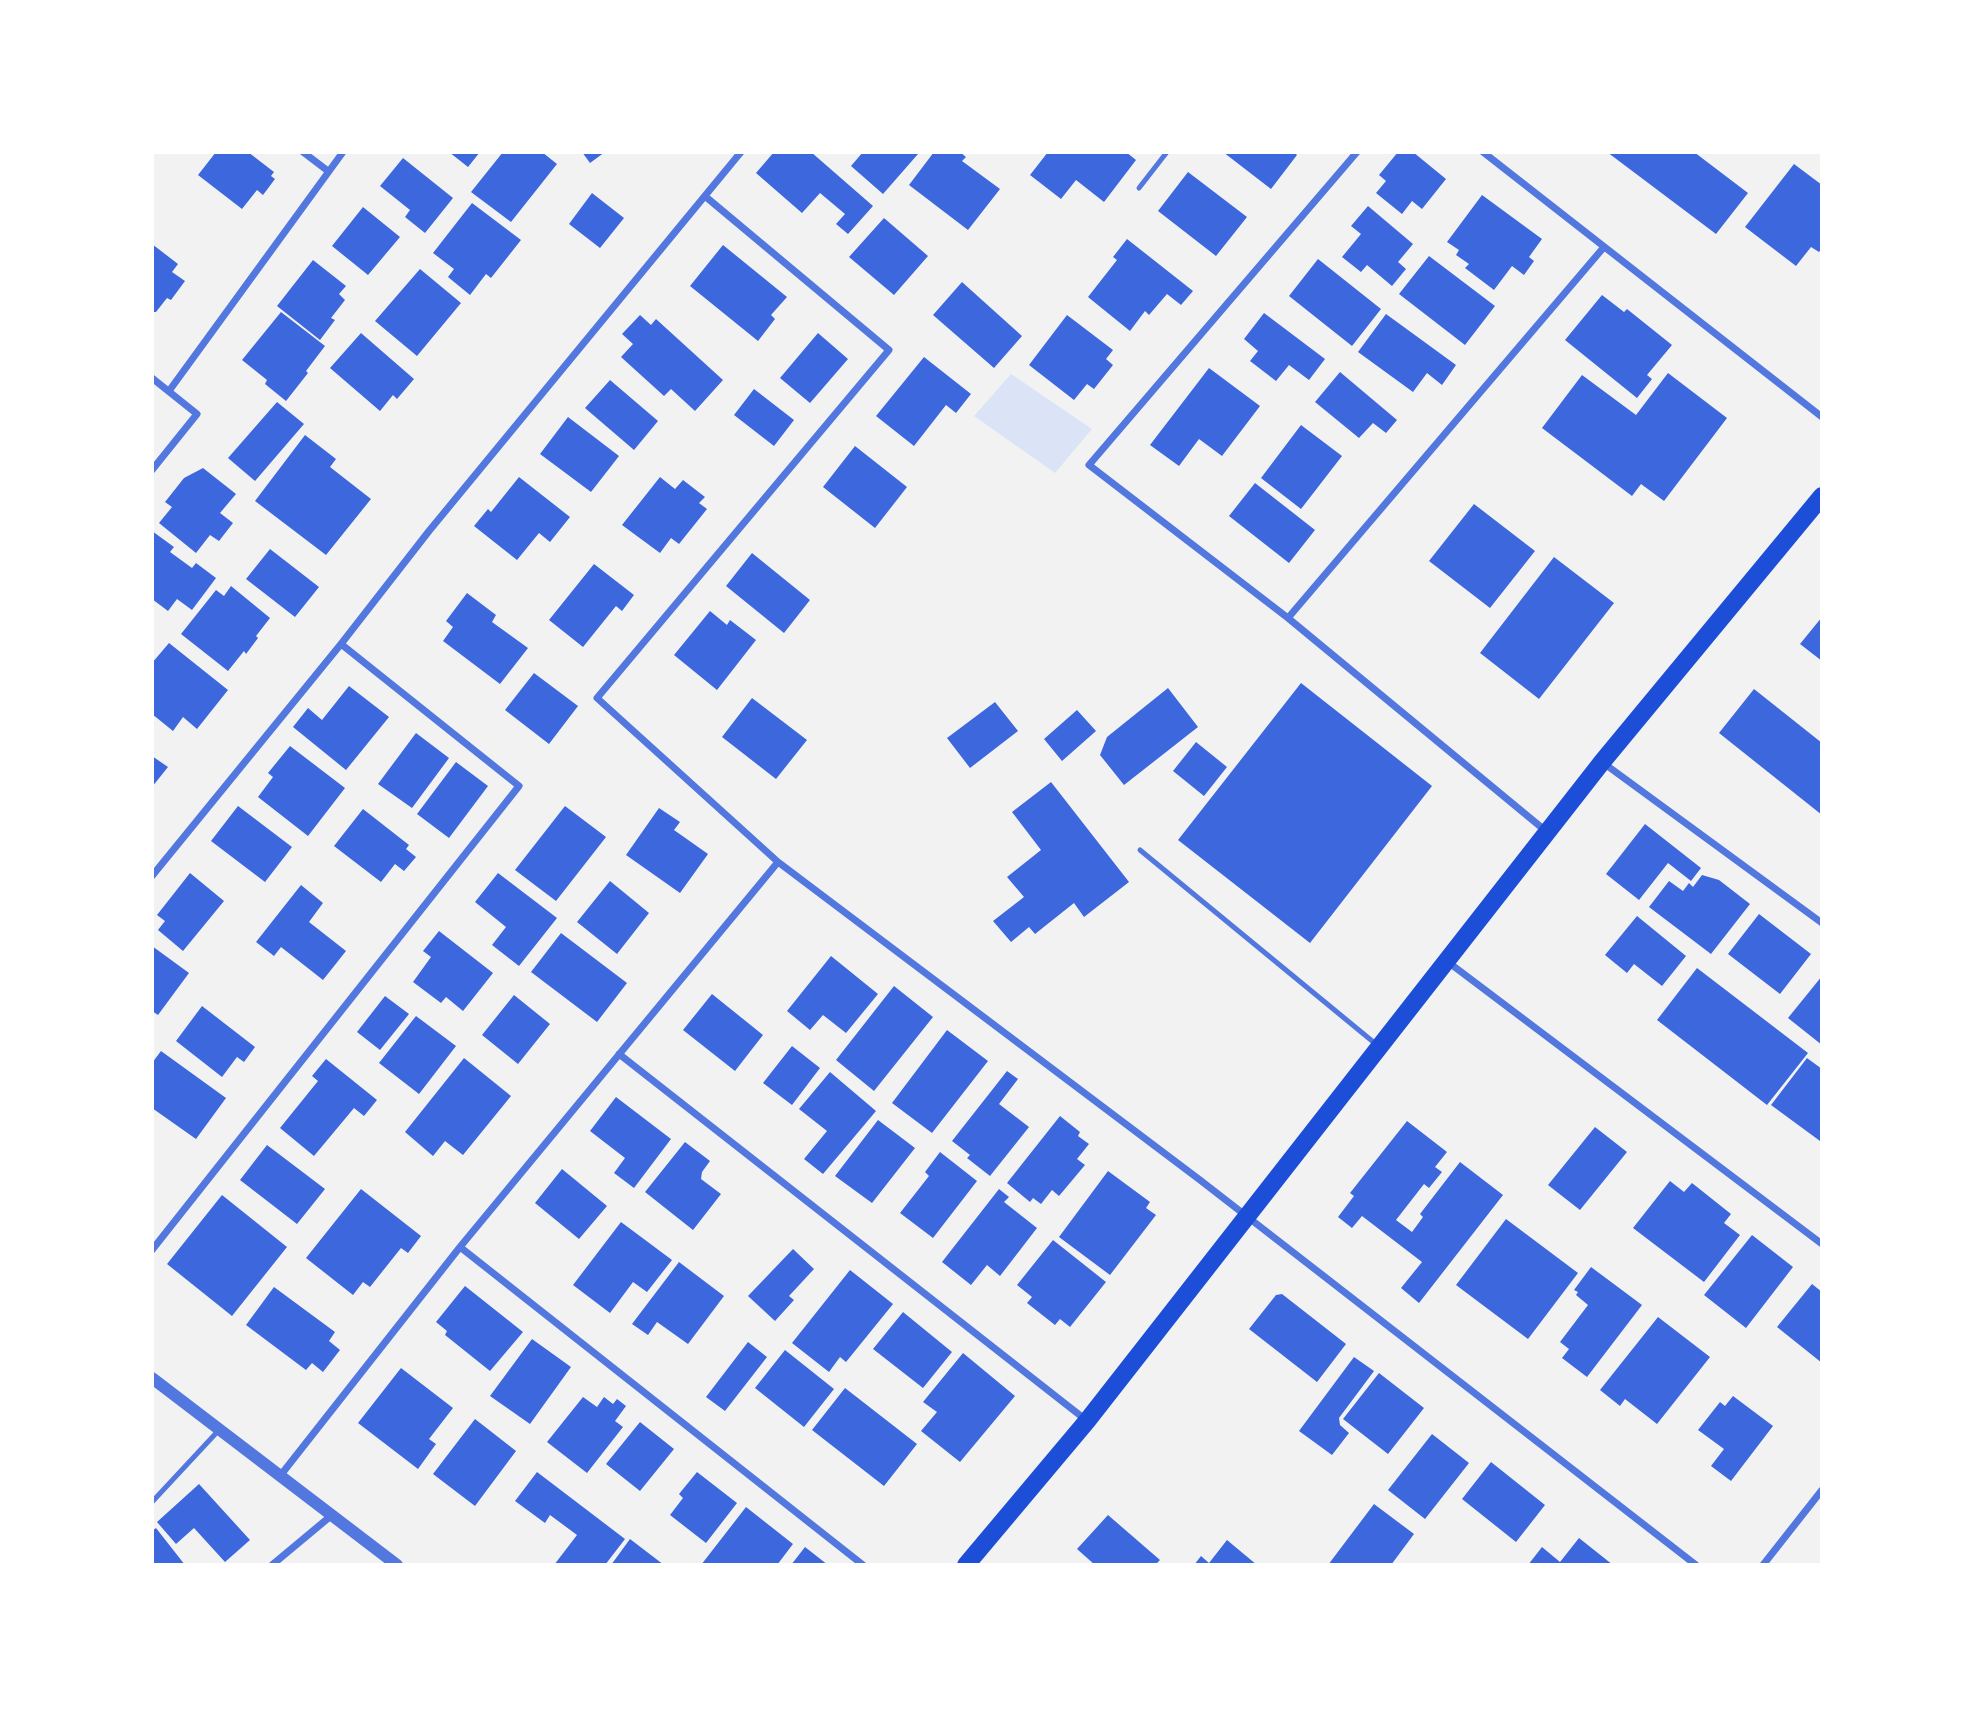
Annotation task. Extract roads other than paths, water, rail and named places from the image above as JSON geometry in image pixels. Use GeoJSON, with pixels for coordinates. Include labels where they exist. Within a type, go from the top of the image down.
{"type":"FeatureCollection","features":[{"type":"Feature","properties":{"kind":"main road"},"geometry":{"type":"LineString","coordinates":[[966,1565],[1087,1421],[1602,762],[1822,496]]}},
{"type":"Feature","properties":{"kind":"street"},"geometry":{"type":"LineString","coordinates":[[303,152],[328,171]]}},
{"type":"Feature","properties":{"kind":"street"},"geometry":{"type":"LineString","coordinates":[[169,391],[342,152]]}},
{"type":"Feature","properties":{"kind":"street"},"geometry":{"type":"LineString","coordinates":[[152,876],[341,644],[429,531],[741,152]]}},
{"type":"Feature","properties":{"kind":"street"},"geometry":{"type":"LineString","coordinates":[[1357,152],[1089,465],[1287,618],[1547,832]]}},
{"type":"Feature","properties":{"kind":"street"},"geometry":{"type":"LineString","coordinates":[[1483,152],[1822,417]]}},
{"type":"Feature","properties":{"kind":"street"},"geometry":{"type":"LineString","coordinates":[[706,197],[889,350],[597,698],[778,862],[1247,1216],[1696,1565]]}},
{"type":"Feature","properties":{"kind":"street"},"geometry":{"type":"LineString","coordinates":[[1287,618],[1604,247]]}},
{"type":"Feature","properties":{"kind":"street"},"geometry":{"type":"LineString","coordinates":[[152,378],[197,414],[152,470]]}},
{"type":"Feature","properties":{"kind":"street"},"geometry":{"type":"LineString","coordinates":[[152,1250],[519,786],[341,644]]}},
{"type":"Feature","properties":{"kind":"street"},"geometry":{"type":"LineString","coordinates":[[1602,762],[1822,923]]}},
{"type":"Feature","properties":{"kind":"street"},"geometry":{"type":"LineString","coordinates":[[279,1476],[460,1247],[778,862]]}},
{"type":"Feature","properties":{"kind":"street"},"geometry":{"type":"LineString","coordinates":[[1447,961],[1822,1244]]}},
{"type":"Feature","properties":{"kind":"street"},"geometry":{"type":"LineString","coordinates":[[619,1054],[1087,1421]]}},
{"type":"Feature","properties":{"kind":"street"},"geometry":{"type":"LineString","coordinates":[[460,1247],[863,1565]]}},
{"type":"Feature","properties":{"kind":"street"},"geometry":{"type":"LineString","coordinates":[[152,1378],[397,1565]]}},
{"type":"Feature","properties":{"kind":"street"},"geometry":{"type":"LineString","coordinates":[[1763,1565],[1822,1490]]}},
{"type":"Feature","properties":{"kind":"street"},"geometry":{"type":"LineString","coordinates":[[272,1565],[332,1516]]}},
{"type":"Feature","properties":{"kind":"lane"},"geometry":{"type":"LineString","coordinates":[[1139,188],[1167,152]]}},
{"type":"Feature","properties":{"kind":"lane"},"geometry":{"type":"LineString","coordinates":[[1140,850],[1380,1047]]}},
{"type":"Feature","properties":{"kind":"lane"},"geometry":{"type":"LineString","coordinates":[[152,1502],[219,1429]]}}]}
